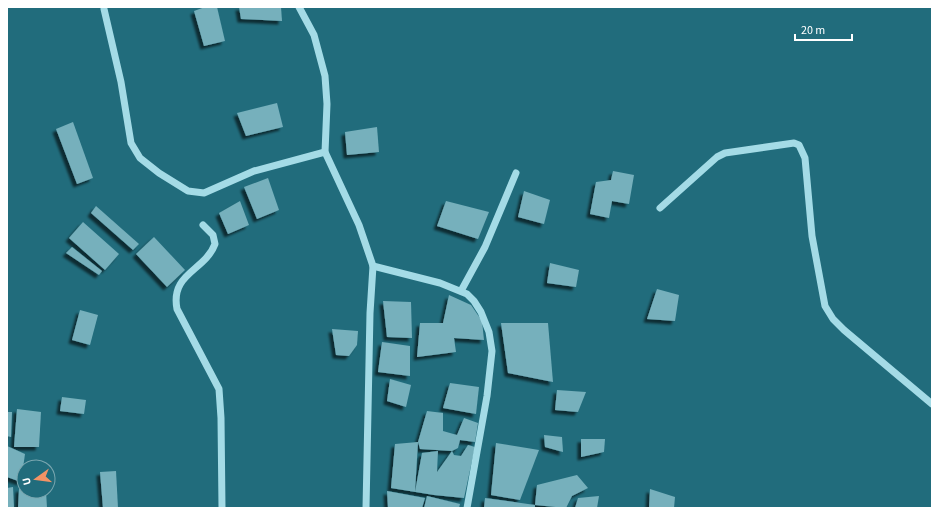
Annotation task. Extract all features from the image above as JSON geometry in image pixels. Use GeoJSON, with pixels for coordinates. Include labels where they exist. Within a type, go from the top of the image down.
{"type":"FeatureCollection","features":[{"type":"Feature","properties":{"kind":"street"},"geometry":{"type":"LineString","coordinates":[[299,7],[314,34],[324,76],[327,104],[325,152],[359,225],[374,266],[370,314],[366,508]]}},
{"type":"Feature","properties":{"kind":"street"},"geometry":{"type":"LineString","coordinates":[[104,9],[121,82],[131,143],[140,158],[159,174],[188,191],[204,193],[254,171],[325,152]]}},
{"type":"Feature","properties":{"kind":"street"},"geometry":{"type":"LineString","coordinates":[[660,208],[717,157],[726,153],[787,144],[794,143],[799,145],[805,158],[812,236],[825,306],[833,319],[844,330],[932,404]]}},
{"type":"Feature","properties":{"kind":"street"},"geometry":{"type":"LineString","coordinates":[[460,291],[486,247],[516,173]]}},
{"type":"Feature","properties":{"kind":"street"},"geometry":{"type":"LineString","coordinates":[[203,225],[213,235],[215,244],[207,256],[180,284],[176,292],[176,303],[177,309],[219,389],[221,418],[222,508]]}},
{"type":"Feature","properties":{"kind":"street"},"geometry":{"type":"LineString","coordinates":[[374,266],[440,283],[460,291],[474,301],[481,312],[489,332],[492,351],[487,396],[467,508]]}},
{"type":"Feature","properties":{"kind":"building"},"geometry":{"type":"Polygon","coordinates":[[[205,7],[217,7],[225,41],[204,46],[194,11],[205,7]]]}},
{"type":"Feature","properties":{"kind":"building"},"geometry":{"type":"Polygon","coordinates":[[[239,7],[281,7],[282,21],[241,19],[239,7]]]}},
{"type":"Feature","properties":{"kind":"building"},"geometry":{"type":"Polygon","coordinates":[[[277,103],[283,127],[246,136],[237,113],[277,103]]]}},
{"type":"Feature","properties":{"kind":"building"},"geometry":{"type":"Polygon","coordinates":[[[73,122],[93,178],[77,184],[56,129],[73,122]]]}},
{"type":"Feature","properties":{"kind":"building"},"geometry":{"type":"Polygon","coordinates":[[[377,127],[379,152],[347,155],[345,132],[377,127]]]}},
{"type":"Feature","properties":{"kind":"building"},"geometry":{"type":"Polygon","coordinates":[[[613,171],[634,175],[629,204],[612,201],[609,218],[590,214],[596,182],[611,180],[613,171]]]}},
{"type":"Feature","properties":{"kind":"building"},"geometry":{"type":"Polygon","coordinates":[[[268,178],[279,210],[257,219],[244,187],[268,178]]]}},
{"type":"Feature","properties":{"kind":"building"},"geometry":{"type":"Polygon","coordinates":[[[524,191],[550,200],[544,224],[518,217],[524,191]]]}},
{"type":"Feature","properties":{"kind":"building"},"geometry":{"type":"Polygon","coordinates":[[[240,201],[249,225],[228,234],[219,213],[240,201]]]}},
{"type":"Feature","properties":{"kind":"building"},"geometry":{"type":"Polygon","coordinates":[[[446,201],[489,212],[478,239],[437,226],[446,201]]]}},
{"type":"Feature","properties":{"kind":"building"},"geometry":{"type":"Polygon","coordinates":[[[96,206],[139,244],[133,250],[91,213],[96,206]]]}},
{"type":"Feature","properties":{"kind":"building"},"geometry":{"type":"Polygon","coordinates":[[[83,222],[119,254],[105,270],[69,238],[83,222]]]}},
{"type":"Feature","properties":{"kind":"building"},"geometry":{"type":"Polygon","coordinates":[[[154,237],[185,270],[167,287],[136,254],[154,237]]]}},
{"type":"Feature","properties":{"kind":"building"},"geometry":{"type":"Polygon","coordinates":[[[72,247],[102,271],[99,275],[66,253],[72,247]]]}},
{"type":"Feature","properties":{"kind":"building"},"geometry":{"type":"Polygon","coordinates":[[[550,263],[579,270],[576,287],[547,283],[550,263]]]}},
{"type":"Feature","properties":{"kind":"building"},"geometry":{"type":"Polygon","coordinates":[[[657,289],[679,295],[675,321],[647,319],[657,289]]]}},
{"type":"Feature","properties":{"kind":"building"},"geometry":{"type":"Polygon","coordinates":[[[449,295],[471,305],[482,321],[484,340],[454,338],[456,352],[417,357],[420,323],[443,323],[449,295]]]}},
{"type":"Feature","properties":{"kind":"building"},"geometry":{"type":"Polygon","coordinates":[[[383,301],[411,302],[412,338],[387,337],[383,301]]]}},
{"type":"Feature","properties":{"kind":"building"},"geometry":{"type":"Polygon","coordinates":[[[80,310],[98,315],[90,345],[72,340],[80,310]]]}},
{"type":"Feature","properties":{"kind":"building"},"geometry":{"type":"Polygon","coordinates":[[[501,323],[548,323],[553,382],[508,373],[501,323]]]}},
{"type":"Feature","properties":{"kind":"building"},"geometry":{"type":"Polygon","coordinates":[[[332,329],[358,331],[357,345],[349,356],[336,355],[332,329]]]}},
{"type":"Feature","properties":{"kind":"building"},"geometry":{"type":"Polygon","coordinates":[[[382,342],[410,346],[410,376],[378,372],[382,342]]]}},
{"type":"Feature","properties":{"kind":"building"},"geometry":{"type":"Polygon","coordinates":[[[390,379],[411,385],[406,407],[387,401],[390,379]]]}},
{"type":"Feature","properties":{"kind":"building"},"geometry":{"type":"Polygon","coordinates":[[[450,383],[479,387],[476,414],[443,408],[450,383]]]}},
{"type":"Feature","properties":{"kind":"building"},"geometry":{"type":"Polygon","coordinates":[[[557,390],[586,392],[578,412],[555,410],[557,390]]]}},
{"type":"Feature","properties":{"kind":"building"},"geometry":{"type":"Polygon","coordinates":[[[62,397],[86,400],[84,414],[60,411],[62,397]]]}},
{"type":"Feature","properties":{"kind":"building"},"geometry":{"type":"Polygon","coordinates":[[[17,409],[41,412],[39,447],[14,447],[17,409]]]}},
{"type":"Feature","properties":{"kind":"building"},"geometry":{"type":"Polygon","coordinates":[[[427,411],[443,413],[443,431],[457,435],[464,418],[478,423],[475,442],[460,440],[458,448],[452,451],[420,449],[418,442],[427,411]]]}},
{"type":"Feature","properties":{"kind":"building"},"geometry":{"type":"Polygon","coordinates":[[[7,412],[12,412],[11,437],[7,436],[7,412]]]}},
{"type":"Feature","properties":{"kind":"building"},"geometry":{"type":"Polygon","coordinates":[[[544,435],[562,437],[563,452],[545,447],[544,435]]]}},
{"type":"Feature","properties":{"kind":"building"},"geometry":{"type":"Polygon","coordinates":[[[581,439],[605,439],[604,452],[581,457],[581,439]]]}},
{"type":"Feature","properties":{"kind":"building"},"geometry":{"type":"Polygon","coordinates":[[[418,442],[415,492],[391,488],[395,444],[418,442]]]}},
{"type":"Feature","properties":{"kind":"building"},"geometry":{"type":"Polygon","coordinates":[[[496,443],[539,450],[520,500],[491,495],[496,443]]]}},
{"type":"Feature","properties":{"kind":"building"},"geometry":{"type":"Polygon","coordinates":[[[468,445],[475,447],[464,498],[415,492],[422,453],[438,451],[437,472],[452,451],[454,455],[461,456],[468,445]]]}},
{"type":"Feature","properties":{"kind":"building"},"geometry":{"type":"Polygon","coordinates":[[[7,446],[25,454],[24,459],[16,459],[16,480],[7,477],[7,446]]]}},
{"type":"Feature","properties":{"kind":"building"},"geometry":{"type":"Polygon","coordinates":[[[116,471],[118,508],[103,508],[100,472],[116,471]]]}},
{"type":"Feature","properties":{"kind":"building"},"geometry":{"type":"Polygon","coordinates":[[[577,475],[588,488],[572,496],[566,508],[535,505],[537,485],[577,475]]]}},
{"type":"Feature","properties":{"kind":"building"},"geometry":{"type":"Polygon","coordinates":[[[13,487],[14,508],[7,508],[7,488],[13,487]]]}},
{"type":"Feature","properties":{"kind":"building"},"geometry":{"type":"Polygon","coordinates":[[[650,489],[675,497],[674,508],[649,508],[650,489]]]}},
{"type":"Feature","properties":{"kind":"building"},"geometry":{"type":"Polygon","coordinates":[[[387,491],[425,498],[422,508],[388,508],[387,491]]]}},
{"type":"Feature","properties":{"kind":"building"},"geometry":{"type":"Polygon","coordinates":[[[427,496],[460,504],[459,508],[424,508],[427,496]]]}},
{"type":"Feature","properties":{"kind":"building"},"geometry":{"type":"Polygon","coordinates":[[[599,496],[597,508],[575,508],[578,498],[599,496]]]}},
{"type":"Feature","properties":{"kind":"building"},"geometry":{"type":"Polygon","coordinates":[[[485,498],[535,505],[535,508],[484,508],[485,498]]]}},
{"type":"Feature","properties":{"kind":"building"},"geometry":{"type":"Polygon","coordinates":[[[18,499],[46,499],[47,508],[18,508],[18,499]]]}}]}
